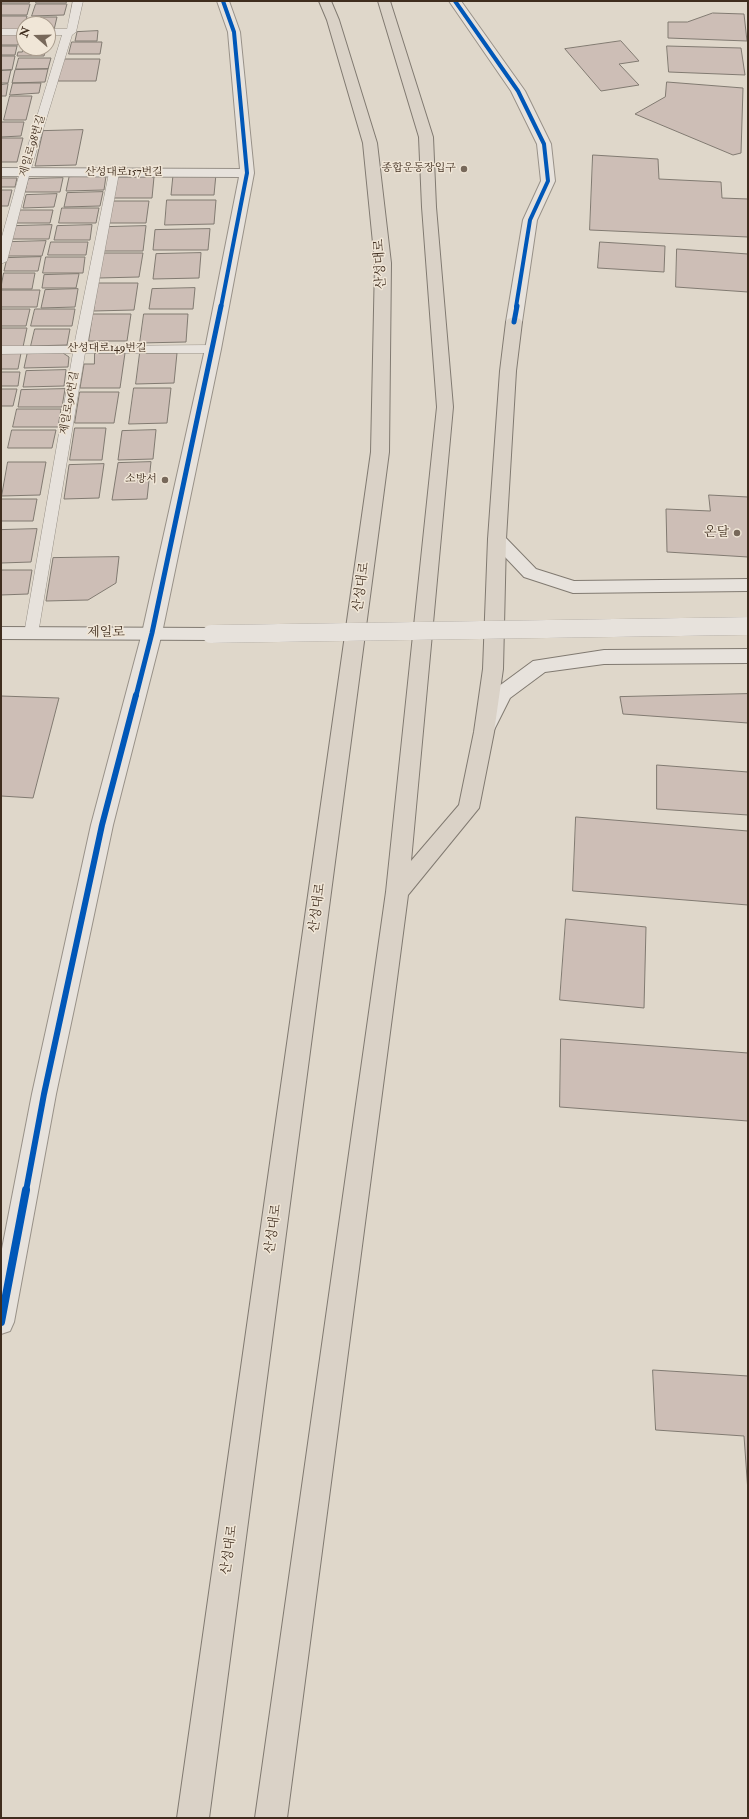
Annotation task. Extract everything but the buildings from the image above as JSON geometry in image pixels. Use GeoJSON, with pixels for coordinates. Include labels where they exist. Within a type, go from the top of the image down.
{"type":"FeatureCollection","features":[{"type":"Feature","properties":{"kind":"main road","name":"산성대로"},"geometry":{"type":"LineString","coordinates":[[193,1818],[380,452],[382,263],[370,143],[333,20],[325,1]]}},
{"type":"Feature","properties":{"kind":"main road"},"geometry":{"type":"LineString","coordinates":[[270,1818],[397,892],[445,407],[429,207],[426,137],[384,1]]}},
{"type":"Feature","properties":{"kind":"main road"},"geometry":{"type":"LineString","coordinates":[[397,892],[469,808],[484,732],[493,669],[497,539],[508,372],[514,322]]}},
{"type":"Feature","properties":{"kind":"street"},"geometry":{"type":"LineString","coordinates":[[1,1322],[44,1094],[102,825],[152,633],[213,349],[247,174],[234,32],[223,1]]}},
{"type":"Feature","properties":{"kind":"street"},"geometry":{"type":"LineString","coordinates":[[455,1],[518,91],[544,144],[548,181],[530,220],[514,322]]}},
{"type":"Feature","properties":{"kind":"street","name":"산성대로157번길"},"geometry":{"type":"LineString","coordinates":[[1,172],[247,174]]}},
{"type":"Feature","properties":{"kind":"street"},"geometry":{"type":"LineString","coordinates":[[497,539],[530,573],[573,587],[748,585]]}},
{"type":"Feature","properties":{"kind":"street","name":"제일로"},"geometry":{"type":"LineString","coordinates":[[1,633],[211,634],[748,626]]}},
{"type":"Feature","properties":{"kind":"street"},"geometry":{"type":"LineString","coordinates":[[484,732],[502,694],[540,666],[604,657],[748,656]]}},
{"type":"Feature","properties":{"kind":"lane","name":"제일로98번길"},"geometry":{"type":"LineString","coordinates":[[1,261],[25,172],[68,32],[72,32],[78,1]]}},
{"type":"Feature","properties":{"kind":"lane"},"geometry":{"type":"LineString","coordinates":[[1,32],[16,32]]}},
{"type":"Feature","properties":{"kind":"lane"},"geometry":{"type":"LineString","coordinates":[[56,32],[68,32]]}},
{"type":"Feature","properties":{"kind":"lane","name":"제일로96번길"},"geometry":{"type":"LineString","coordinates":[[31,634],[80,349],[114,172]]}},
{"type":"Feature","properties":{"kind":"lane","name":"산성대로149번길"},"geometry":{"type":"LineString","coordinates":[[1,350],[213,349]]}},
{"type":"Feature","properties":{"kind":"cycle path"},"geometry":{"type":"LineString","coordinates":[[1,1322],[44,1094],[102,825],[152,633],[213,349],[247,173],[234,32],[223,1]]}},
{"type":"Feature","properties":{"kind":"cycle path"},"geometry":{"type":"LineString","coordinates":[[455,1],[518,91],[544,144],[548,181],[530,220],[514,322]]}},
{"type":"Feature","properties":{"kind":"place","name":"종합운동장입구"},"geometry":{"type":"Point","coordinates":[464,169]}},
{"type":"Feature","properties":{"kind":"place","name":"소방서"},"geometry":{"type":"Point","coordinates":[165,480]}},
{"type":"Feature","properties":{"kind":"place","name":"온달"},"geometry":{"type":"Point","coordinates":[737,533]}}]}
